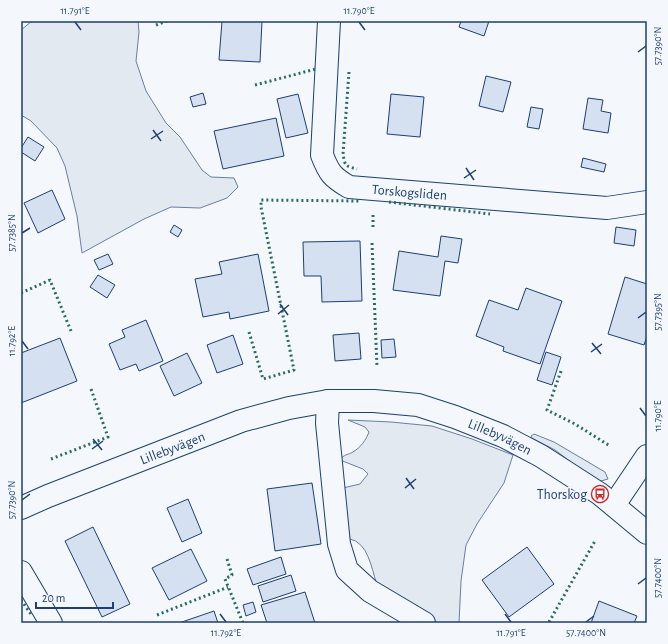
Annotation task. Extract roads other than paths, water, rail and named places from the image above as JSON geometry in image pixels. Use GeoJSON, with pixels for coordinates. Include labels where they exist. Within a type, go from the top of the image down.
{"type":"FeatureCollection","features":[{"type":"Feature","properties":{"kind":"street","name":"Torskogsliden"},"geometry":{"type":"LineString","coordinates":[[329,21],[322,155],[329,171],[338,180],[349,187],[607,208],[647,202]]}},
{"type":"Feature","properties":{"kind":"street","name":"Lillebyvägen"},"geometry":{"type":"LineString","coordinates":[[21,508],[241,421],[290,408],[328,401],[374,401],[418,405],[455,417],[503,436],[541,456],[600,494],[647,533]]}},
{"type":"Feature","properties":{"kind":"street"},"geometry":{"type":"LineString","coordinates":[[328,401],[327,423],[339,544],[347,570],[370,591],[424,623]]}},
{"type":"Feature","properties":{"kind":"street"},"geometry":{"type":"LineString","coordinates":[[614,505],[647,456]]}},
{"type":"Feature","properties":{"kind":"street"},"geometry":{"type":"LineString","coordinates":[[21,572],[51,623]]}},
{"type":"Feature","properties":{"kind":"place","name":"Thorskog"},"geometry":{"type":"Point","coordinates":[600,494]}}]}
